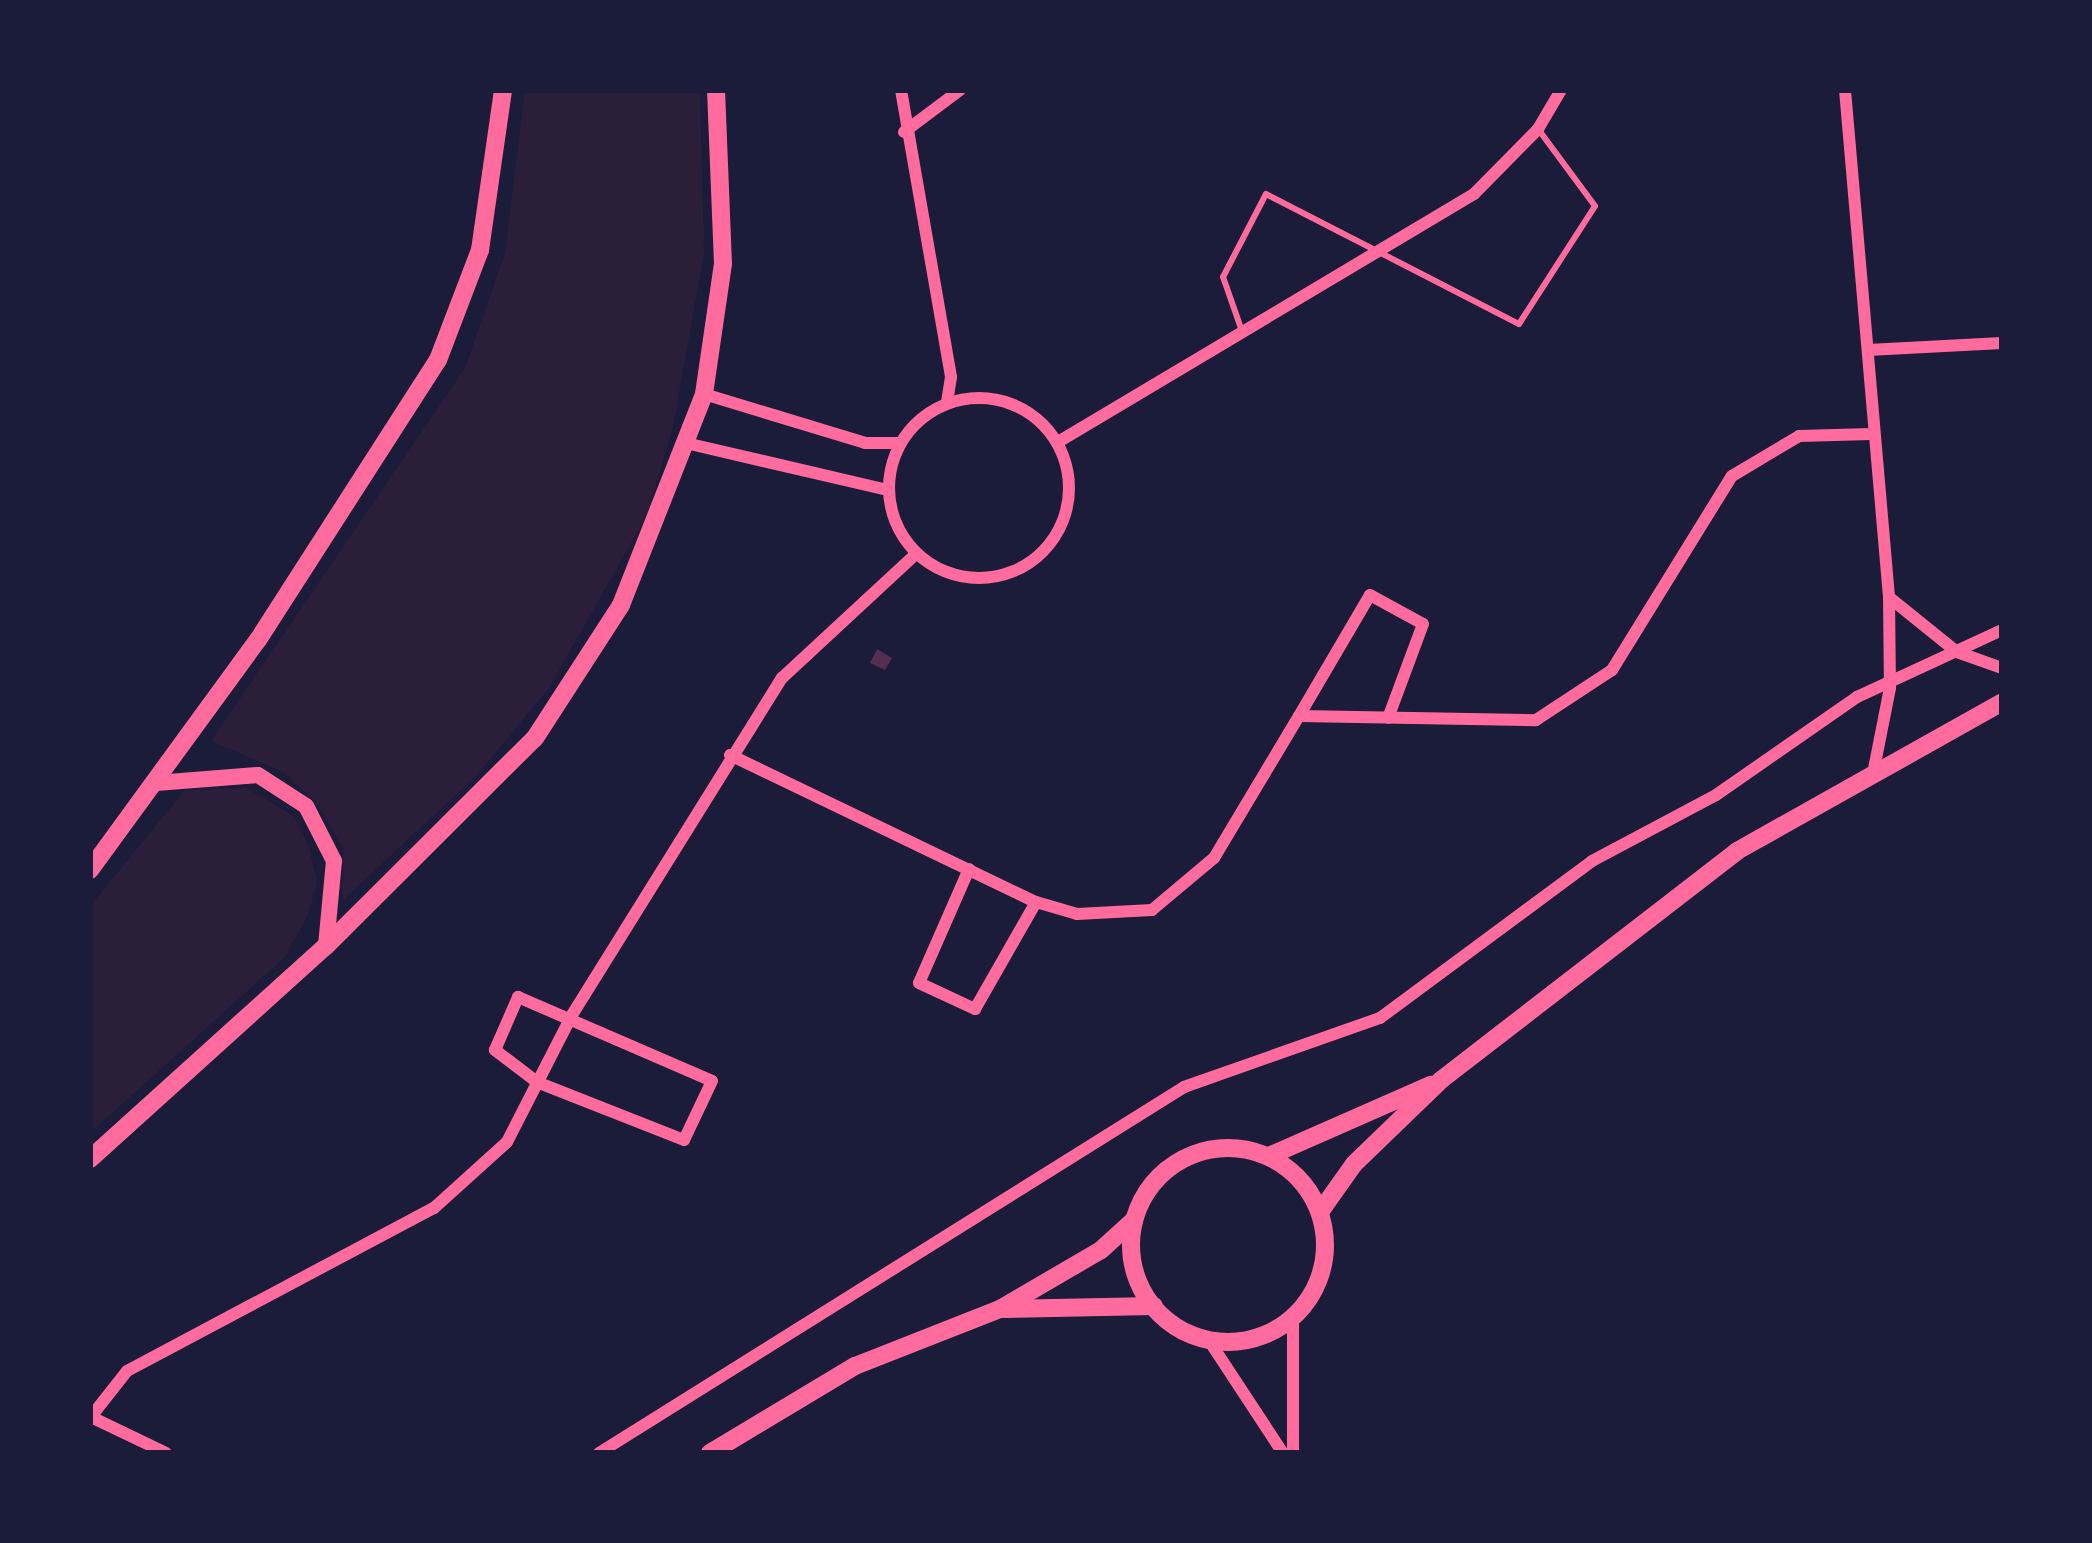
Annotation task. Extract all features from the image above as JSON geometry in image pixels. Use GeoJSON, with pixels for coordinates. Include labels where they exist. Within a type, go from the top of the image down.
{"type":"FeatureCollection","features":[{"type":"Feature","properties":{"kind":"main road"},"geometry":{"type":"LineString","coordinates":[[90,871],[371,474],[438,360],[480,250],[503,90]]}},
{"type":"Feature","properties":{"kind":"main road"},"geometry":{"type":"LineString","coordinates":[[90,1159],[326,946],[535,738],[621,604],[690,444],[704,394],[723,263],[716,90]]}},
{"type":"Feature","properties":{"kind":"main road"},"geometry":{"type":"LineString","coordinates":[[1320,1212],[1354,1163],[1441,1080],[1737,850],[1874,769],[2002,702]]}},
{"type":"Feature","properties":{"kind":"main road"},"geometry":{"type":"LineString","coordinates":[[1269,1156],[1441,1080]]}},
{"type":"Feature","properties":{"kind":"main road"},"geometry":{"type":"LineString","coordinates":[[710,1453],[855,1366],[1000,1309],[1101,1250],[1135,1219],[1156,1178],[1181,1159],[1239,1148],[1269,1156],[1309,1189],[1320,1212],[1321,1275],[1293,1316],[1254,1339],[1208,1339],[1154,1306],[1132,1263],[1135,1219]]}},
{"type":"Feature","properties":{"kind":"main road"},"geometry":{"type":"LineString","coordinates":[[1000,1309],[1154,1306]]}},
{"type":"Feature","properties":{"kind":"street"},"geometry":{"type":"LineString","coordinates":[[901,90],[904,132],[951,377],[947,402],[899,443],[888,490],[901,535],[916,554],[968,578],[997,577],[1035,558],[1062,526],[1070,498],[1058,442],[1010,402],[947,402]]}},
{"type":"Feature","properties":{"kind":"street"},"geometry":{"type":"LineString","coordinates":[[904,132],[960,90]]}},
{"type":"Feature","properties":{"kind":"street"},"geometry":{"type":"LineString","coordinates":[[1058,442],[1387,252],[1474,194],[1538,129],[1561,90]]}},
{"type":"Feature","properties":{"kind":"street"},"geometry":{"type":"LineString","coordinates":[[1844,90],[1889,597],[1890,688],[1874,769]]}},
{"type":"Feature","properties":{"kind":"street"},"geometry":{"type":"LineString","coordinates":[[1868,350],[2002,343]]}},
{"type":"Feature","properties":{"kind":"street"},"geometry":{"type":"LineString","coordinates":[[704,394],[865,443],[899,443]]}},
{"type":"Feature","properties":{"kind":"street"},"geometry":{"type":"LineString","coordinates":[[1299,716],[1536,720],[1612,670],[1732,476],[1799,436],[1871,434]]}},
{"type":"Feature","properties":{"kind":"street"},"geometry":{"type":"LineString","coordinates":[[690,444],[888,490]]}},
{"type":"Feature","properties":{"kind":"street"},"geometry":{"type":"LineString","coordinates":[[166,1453],[90,1418],[127,1371],[434,1208],[507,1142],[572,1015],[782,678],[916,554]]}},
{"type":"Feature","properties":{"kind":"street"},"geometry":{"type":"LineString","coordinates":[[730,755],[1036,902],[1077,914],[1153,910],[1214,858],[1370,595],[1423,624],[1388,718]]}},
{"type":"Feature","properties":{"kind":"street"},"geometry":{"type":"LineString","coordinates":[[1889,597],[1957,652],[2002,668]]}},
{"type":"Feature","properties":{"kind":"street"},"geometry":{"type":"LineString","coordinates":[[599,1453],[1184,1087],[1380,1018],[1592,861],[1716,795],[1858,698],[1890,688],[2002,631]]}},
{"type":"Feature","properties":{"kind":"street"},"geometry":{"type":"LineString","coordinates":[[156,783],[257,775],[306,806],[334,861],[326,946]]}},
{"type":"Feature","properties":{"kind":"street"},"geometry":{"type":"LineString","coordinates":[[969,869],[919,983],[975,1009],[1036,902]]}},
{"type":"Feature","properties":{"kind":"street"},"geometry":{"type":"LineString","coordinates":[[518,997],[572,1015],[712,1082],[684,1140],[537,1082],[495,1050],[518,997]]}},
{"type":"Feature","properties":{"kind":"street"},"geometry":{"type":"LineString","coordinates":[[1293,1316],[1294,1453]]}},
{"type":"Feature","properties":{"kind":"street"},"geometry":{"type":"LineString","coordinates":[[1208,1339],[1283,1453]]}},
{"type":"Feature","properties":{"kind":"lane"},"geometry":{"type":"LineString","coordinates":[[1244,337],[1223,277],[1266,194],[1387,252],[1519,325],[1594,206],[1538,129]]}},
{"type":"Feature","properties":{"kind":"shaded area"},"geometry":{"type":"Polygon","coordinates":[[[525,90],[700,90],[704,254],[673,427],[647,515],[549,688],[477,775],[342,901],[343,848],[316,802],[283,772],[211,741],[465,368],[505,253],[525,90]]]}},
{"type":"Feature","properties":{"kind":"shaded area"},"geometry":{"type":"Polygon","coordinates":[[[246,788],[294,816],[309,847],[317,883],[308,915],[285,957],[90,1133],[90,906],[185,790],[246,788]]]}},
{"type":"Feature","properties":{"kind":"building"},"geometry":{"type":"Polygon","coordinates":[[[877,649],[892,658],[885,670],[870,663],[877,649]]]}}]}
